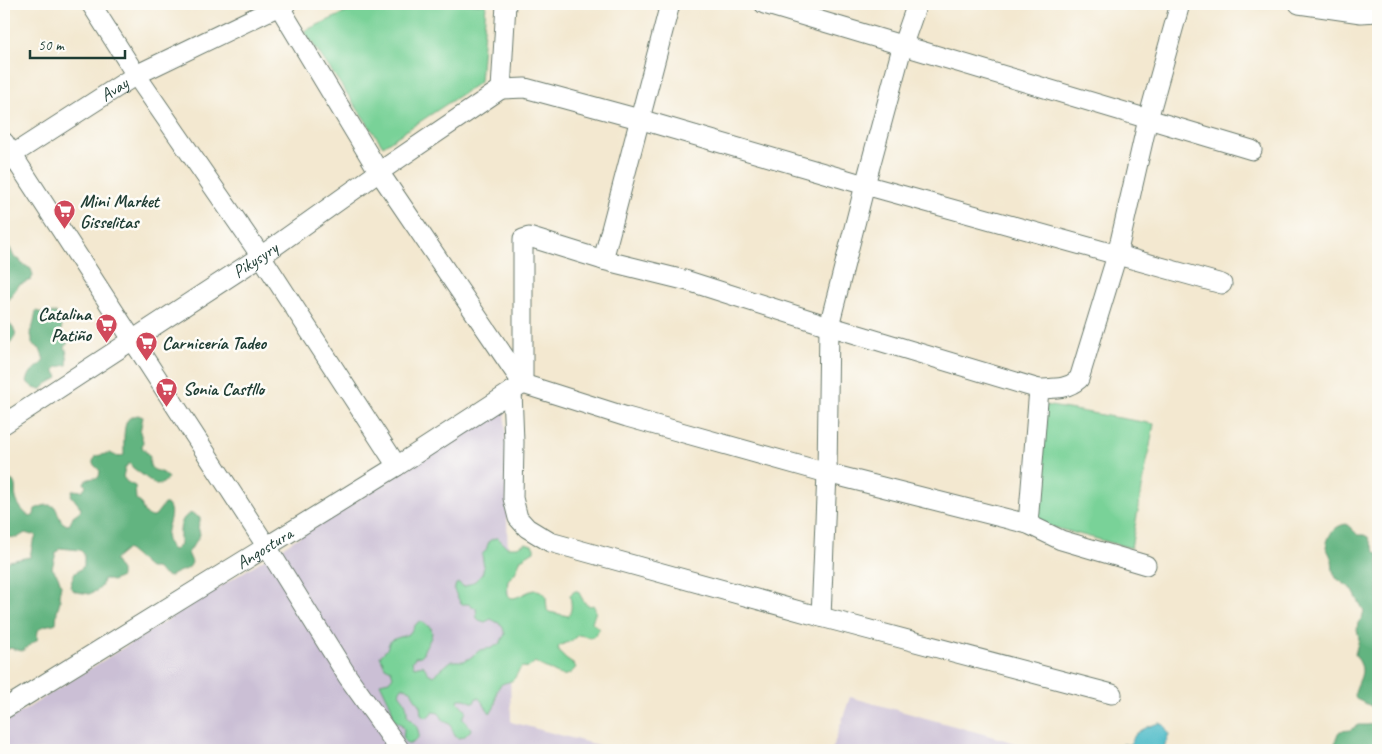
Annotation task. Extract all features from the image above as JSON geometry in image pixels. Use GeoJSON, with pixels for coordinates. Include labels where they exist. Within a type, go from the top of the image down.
{"type":"FeatureCollection","features":[{"type":"Feature","properties":{"kind":"street"},"geometry":{"type":"LineString","coordinates":[[91,4],[136,75],[261,256],[397,466]]}},
{"type":"Feature","properties":{"kind":"street"},"geometry":{"type":"LineString","coordinates":[[506,4],[501,89],[525,88],[1222,284]]}},
{"type":"Feature","properties":{"kind":"street"},"geometry":{"type":"LineString","coordinates":[[603,260],[670,4]]}},
{"type":"Feature","properties":{"kind":"street"},"geometry":{"type":"LineString","coordinates":[[764,4],[903,44],[1252,150]]}},
{"type":"Feature","properties":{"kind":"street"},"geometry":{"type":"LineString","coordinates":[[821,617],[827,473],[829,326],[903,44],[916,4]]}},
{"type":"Feature","properties":{"kind":"street"},"geometry":{"type":"LineString","coordinates":[[1112,694],[821,617],[550,542],[527,528],[518,518],[513,498],[523,239],[529,237],[603,260],[688,281],[829,326],[1039,389],[1062,388],[1072,385],[1079,379],[1116,255],[1148,119],[1180,4]]}},
{"type":"Feature","properties":{"kind":"street"},"geometry":{"type":"LineString","coordinates":[[1299,4],[1366,9]]}},
{"type":"Feature","properties":{"kind":"street"},"geometry":{"type":"LineString","coordinates":[[283,5],[379,172],[518,387],[827,473],[1028,524],[1061,540],[1146,565]]}},
{"type":"Feature","properties":{"kind":"street","name":"Avay"},"geometry":{"type":"LineString","coordinates":[[6,152],[136,75],[283,5]]}},
{"type":"Feature","properties":{"kind":"street","name":"Pikysyry"},"geometry":{"type":"LineString","coordinates":[[4,424],[261,256],[379,172],[501,89]]}},
{"type":"Feature","properties":{"kind":"street"},"geometry":{"type":"LineString","coordinates":[[6,152],[132,339],[267,547],[348,677],[400,750]]}},
{"type":"Feature","properties":{"kind":"street","name":"Angostura"},"geometry":{"type":"LineString","coordinates":[[4,709],[397,466],[518,387]]}},
{"type":"Feature","properties":{"kind":"street"},"geometry":{"type":"LineString","coordinates":[[1028,524],[1039,389]]}},
{"type":"Feature","properties":{"kind":"shaded area"},"geometry":{"type":"Polygon","coordinates":[[[505,407],[511,722],[616,750],[4,750],[4,723],[505,407]]]}},
{"type":"Feature","properties":{"kind":"shaded area"},"geometry":{"type":"Polygon","coordinates":[[[850,697],[1041,750],[832,750],[850,697]]]}},
{"type":"Feature","properties":{"kind":"green space"},"geometry":{"type":"Polygon","coordinates":[[[365,4],[486,4],[480,82],[383,146],[304,31],[365,4]]]}},
{"type":"Feature","properties":{"kind":"green space"},"geometry":{"type":"Polygon","coordinates":[[[4,247],[10,248],[14,257],[31,269],[33,275],[31,280],[19,285],[4,305],[4,247]]]}},
{"type":"Feature","properties":{"kind":"green space"},"geometry":{"type":"Polygon","coordinates":[[[36,311],[56,313],[62,325],[61,331],[66,336],[68,342],[65,347],[67,365],[57,367],[55,372],[58,378],[42,389],[34,388],[27,382],[30,373],[44,360],[40,349],[32,344],[30,332],[36,311]]]}},
{"type":"Feature","properties":{"kind":"green space"},"geometry":{"type":"Polygon","coordinates":[[[4,315],[15,331],[15,335],[4,347],[4,315]]]}},
{"type":"Feature","properties":{"kind":"green space"},"geometry":{"type":"Polygon","coordinates":[[[1045,405],[1154,424],[1131,548],[1033,522],[1045,405]]]}},
{"type":"Feature","properties":{"kind":"green space"},"geometry":{"type":"Polygon","coordinates":[[[138,415],[143,417],[140,432],[143,441],[142,447],[150,457],[150,466],[168,477],[163,483],[156,485],[129,463],[125,468],[123,477],[127,482],[135,486],[136,500],[141,503],[144,513],[154,517],[164,504],[167,504],[171,514],[167,538],[168,544],[173,550],[180,544],[181,526],[184,518],[192,513],[200,518],[198,527],[199,537],[188,553],[192,562],[191,565],[169,577],[156,568],[149,568],[127,549],[114,560],[121,571],[121,577],[112,581],[103,579],[101,588],[89,594],[76,592],[70,586],[74,574],[84,566],[84,554],[80,550],[60,548],[56,553],[52,568],[58,576],[61,585],[56,623],[41,627],[38,631],[37,640],[22,651],[10,648],[4,652],[5,565],[9,561],[30,557],[36,537],[34,534],[25,533],[17,538],[7,537],[4,544],[4,511],[10,505],[10,502],[4,496],[4,485],[10,480],[13,481],[18,503],[29,516],[34,515],[35,509],[50,505],[55,507],[62,522],[67,525],[70,524],[73,516],[81,508],[71,495],[73,490],[82,491],[86,486],[85,481],[99,477],[100,471],[93,464],[96,456],[110,453],[118,457],[124,455],[124,437],[127,421],[138,415]]]}},
{"type":"Feature","properties":{"kind":"green space"},"geometry":{"type":"Polygon","coordinates":[[[1346,524],[1358,535],[1368,537],[1375,552],[1378,553],[1378,704],[1373,707],[1356,699],[1355,695],[1362,670],[1355,654],[1359,639],[1357,629],[1364,611],[1352,589],[1336,578],[1332,559],[1326,547],[1334,529],[1346,524]]]}},
{"type":"Feature","properties":{"kind":"green space"},"geometry":{"type":"Polygon","coordinates":[[[498,538],[507,547],[517,547],[526,543],[534,548],[534,551],[521,559],[515,573],[508,580],[507,590],[509,596],[512,598],[531,591],[539,591],[546,597],[547,610],[549,612],[568,616],[571,609],[570,595],[578,591],[584,602],[590,606],[593,605],[595,614],[592,622],[599,629],[592,637],[578,635],[571,641],[559,646],[558,649],[562,655],[576,667],[569,674],[558,674],[535,662],[528,668],[522,667],[513,680],[499,687],[493,710],[490,713],[479,698],[476,698],[474,703],[465,699],[459,699],[458,702],[466,712],[462,718],[471,730],[464,737],[458,738],[455,736],[450,724],[444,721],[439,713],[433,712],[426,718],[424,717],[421,714],[420,705],[411,690],[402,687],[400,693],[406,704],[407,715],[416,726],[419,736],[415,741],[407,744],[403,739],[404,729],[393,718],[391,706],[380,683],[389,681],[393,676],[391,670],[385,667],[380,656],[387,649],[391,640],[409,634],[420,621],[431,628],[432,635],[423,654],[415,657],[412,662],[414,667],[423,665],[428,673],[433,676],[451,661],[464,661],[480,650],[492,648],[500,643],[505,634],[502,625],[491,619],[485,622],[479,620],[476,608],[468,604],[461,604],[454,590],[456,584],[459,583],[464,587],[475,581],[482,574],[484,567],[482,555],[489,541],[498,538]]]}},
{"type":"Feature","properties":{"kind":"green space"},"geometry":{"type":"Polygon","coordinates":[[[1378,722],[1378,750],[1336,750],[1337,745],[1335,743],[1340,731],[1350,730],[1358,725],[1378,722]]]}},
{"type":"Feature","properties":{"kind":"water"},"geometry":{"type":"Polygon","coordinates":[[[1159,723],[1164,725],[1169,734],[1163,750],[1118,750],[1123,744],[1129,745],[1138,732],[1159,723]]]}},
{"type":"Feature","properties":{"kind":"place","name":"Mini Market Gisselitas"},"geometry":{"type":"Point","coordinates":[64,230]}},
{"type":"Feature","properties":{"kind":"place","name":"Catalina Patiño"},"geometry":{"type":"Point","coordinates":[107,343]}},
{"type":"Feature","properties":{"kind":"place","name":"Carnicería Tadeo"},"geometry":{"type":"Point","coordinates":[146,362]}},
{"type":"Feature","properties":{"kind":"place","name":"Sonia Castllo"},"geometry":{"type":"Point","coordinates":[167,408]}}]}
